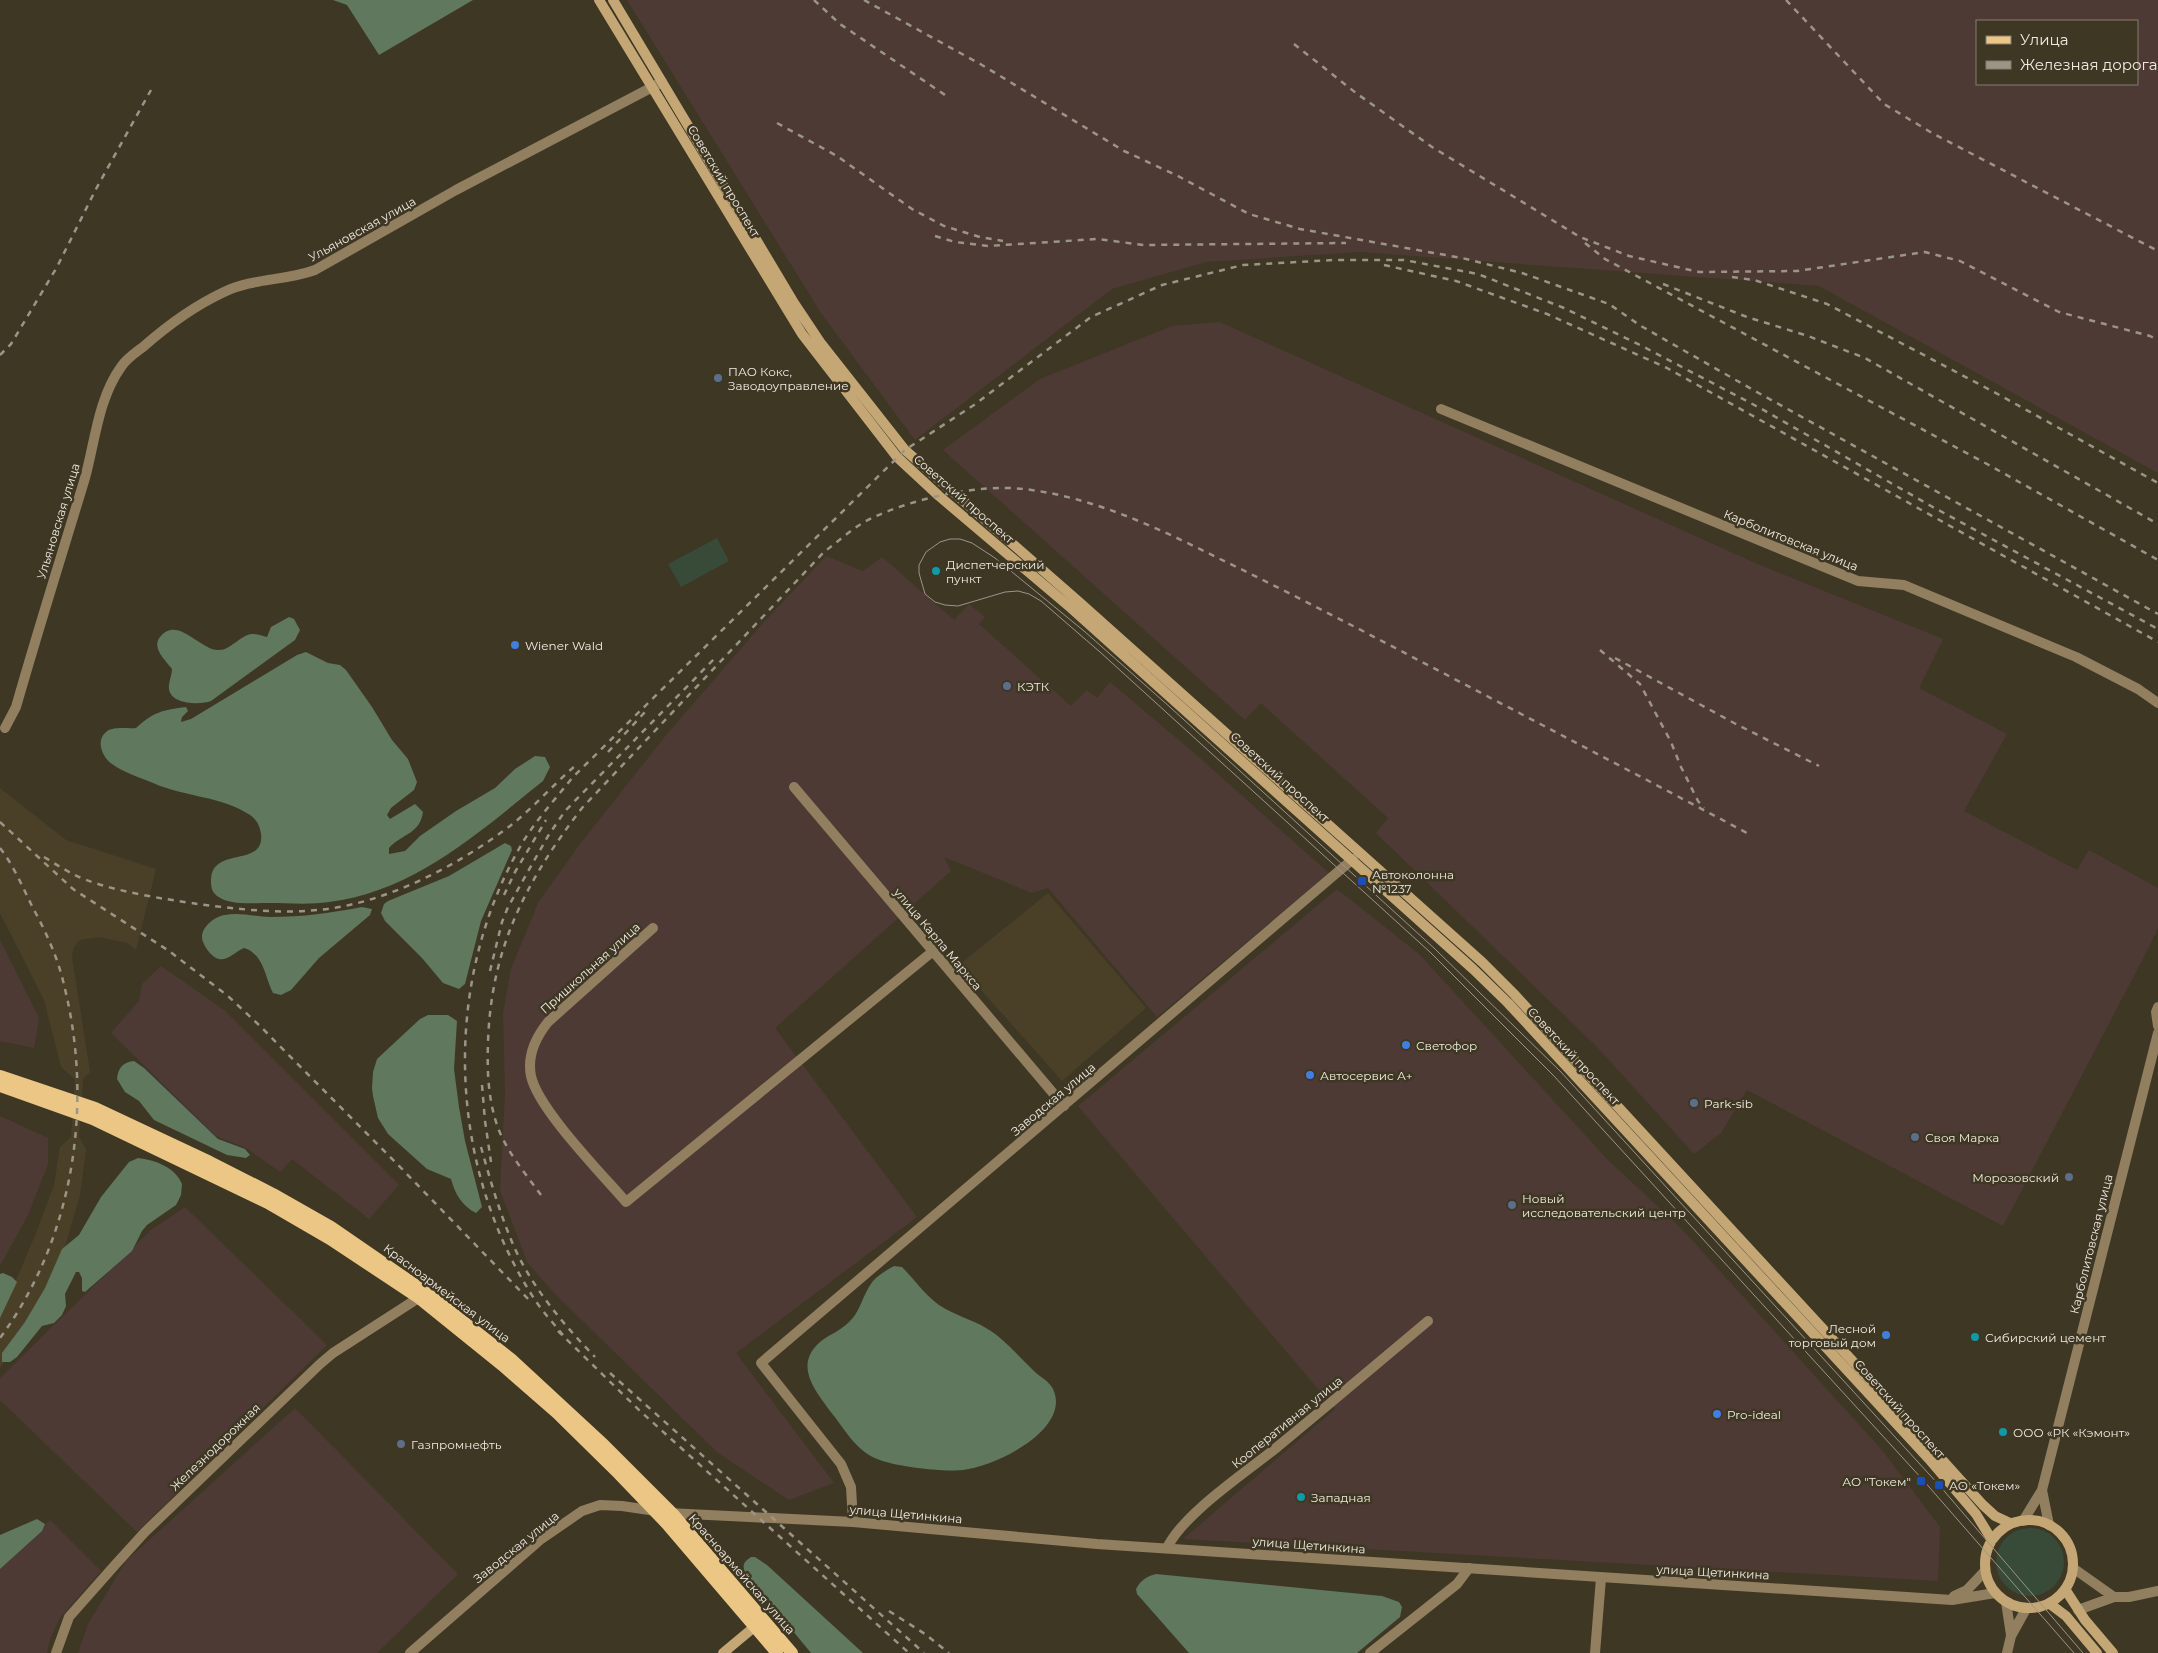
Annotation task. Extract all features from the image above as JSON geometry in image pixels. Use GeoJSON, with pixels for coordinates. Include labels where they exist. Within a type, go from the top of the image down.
{"type":"FeatureCollection","features":[{"type":"Feature","properties":{"kind":"main road","name":"Советский проспект"},"geometry":{"type":"LineString","coordinates":[[600,0],[657,85],[820,342],[905,450],[1058,584],[1356,855],[1482,962],[1514,994],[1865,1374],[1983,1505],[1995,1516],[2010,1523]]}},
{"type":"Feature","properties":{"kind":"main road","name":"Советский проспект"},"geometry":{"type":"LineString","coordinates":[[613,0],[657,85]]}},
{"type":"Feature","properties":{"kind":"main road","name":"Советский проспект"},"geometry":{"type":"LineString","coordinates":[[1356,855],[1508,1003],[1936,1466],[1976,1514],[1992,1540]]}},
{"type":"Feature","properties":{"kind":"main road","name":"Красноармейская улица"},"geometry":{"type":"LineString","coordinates":[[0,1076],[90,1106],[274,1194],[330,1227],[423,1295],[557,1413],[656,1511],[759,1623],[792,1653]]}},
{"type":"Feature","properties":{"kind":"main road","name":"Красноармейская улица"},"geometry":{"type":"LineString","coordinates":[[0,1086],[107,1125],[268,1203],[330,1238],[473,1327],[548,1392],[673,1514],[759,1623],[777,1653]]}},
{"type":"Feature","properties":{"kind":"main road"},"geometry":{"type":"LineString","coordinates":[[2023,1521],[2036,1521],[2049,1525],[2060,1532],[2068,1543],[2072,1555],[2073,1568],[2065,1589],[2050,1604],[2026,1609],[2006,1602],[1995,1593],[1990,1586],[1985,1571],[1987,1552],[1992,1540],[2010,1523],[2023,1521]]}},
{"type":"Feature","properties":{"kind":"main road"},"geometry":{"type":"LineString","coordinates":[[2065,1589],[2078,1610],[2113,1653]]}},
{"type":"Feature","properties":{"kind":"main road"},"geometry":{"type":"LineString","coordinates":[[2050,1604],[2066,1616],[2098,1653]]}},
{"type":"Feature","properties":{"kind":"main road"},"geometry":{"type":"LineString","coordinates":[[723,1653],[759,1623]]}},
{"type":"Feature","properties":{"kind":"street","name":"Ульяновская улица"},"geometry":{"type":"LineString","coordinates":[[5,728],[16,706],[85,476],[106,397],[113,379],[122,365],[165,328],[225,291],[252,282],[300,275],[315,270],[456,190],[657,85]]}},
{"type":"Feature","properties":{"kind":"street","name":"Карболитовская улица"},"geometry":{"type":"LineString","coordinates":[[1441,409],[1858,581],[1904,585],[2076,657],[2138,689],[2158,703]]}},
{"type":"Feature","properties":{"kind":"street","name":"улица Карла Маркса"},"geometry":{"type":"LineString","coordinates":[[794,787],[1064,1106]]}},
{"type":"Feature","properties":{"kind":"street","name":"Заводская улица"},"geometry":{"type":"LineString","coordinates":[[853,1522],[850,1487],[840,1464],[761,1363],[1356,855]]}},
{"type":"Feature","properties":{"kind":"street","name":"Пришкольная улица"},"geometry":{"type":"LineString","coordinates":[[653,928],[548,1022],[541,1031],[531,1055],[531,1076],[536,1089],[552,1115],[626,1202],[932,952]]}},
{"type":"Feature","properties":{"kind":"street"},"geometry":{"type":"LineString","coordinates":[[2158,1011],[2158,1026]]}},
{"type":"Feature","properties":{"kind":"street","name":"Карболитовская улица"},"geometry":{"type":"LineString","coordinates":[[2042,1490],[2158,1034]]}},
{"type":"Feature","properties":{"kind":"street","name":"Железнодорожная"},"geometry":{"type":"LineString","coordinates":[[56,1653],[70,1618],[145,1532],[320,1364],[333,1353],[423,1295]]}},
{"type":"Feature","properties":{"kind":"street","name":"Кооперативная улица"},"geometry":{"type":"LineString","coordinates":[[1167,1548],[1173,1536],[1198,1510],[1320,1412],[1428,1321]]}},
{"type":"Feature","properties":{"kind":"street"},"geometry":{"type":"LineString","coordinates":[[2023,1521],[2042,1490]]}},
{"type":"Feature","properties":{"kind":"street"},"geometry":{"type":"LineString","coordinates":[[2042,1490],[2049,1525]]}},
{"type":"Feature","properties":{"kind":"street","name":"Заводская улица"},"geometry":{"type":"LineString","coordinates":[[410,1653],[540,1540],[582,1511],[600,1505],[622,1506],[673,1514]]}},
{"type":"Feature","properties":{"kind":"street","name":"улица Щетинкина"},"geometry":{"type":"LineString","coordinates":[[673,1514],[756,1516],[853,1522],[1097,1544],[1958,1600],[1995,1593]]}},
{"type":"Feature","properties":{"kind":"street"},"geometry":{"type":"LineString","coordinates":[[1370,1653],[1457,1584],[1469,1568]]}},
{"type":"Feature","properties":{"kind":"street"},"geometry":{"type":"LineString","coordinates":[[2073,1568],[2114,1597]]}},
{"type":"Feature","properties":{"kind":"street"},"geometry":{"type":"LineString","coordinates":[[1944,1599],[1967,1590],[1985,1571]]}},
{"type":"Feature","properties":{"kind":"street"},"geometry":{"type":"LineString","coordinates":[[1595,1653],[1601,1578]]}},
{"type":"Feature","properties":{"kind":"street"},"geometry":{"type":"LineString","coordinates":[[2078,1610],[2114,1597],[2129,1597],[2158,1591]]}},
{"type":"Feature","properties":{"kind":"street"},"geometry":{"type":"LineString","coordinates":[[2006,1602],[2011,1636]]}},
{"type":"Feature","properties":{"kind":"street"},"geometry":{"type":"LineString","coordinates":[[2007,1653],[2011,1636],[2026,1609]]}},
{"type":"Feature","properties":{"kind":"shaded area"},"geometry":{"type":"Polygon","coordinates":[[[627,0],[2158,0],[2158,473],[1819,286],[1360,252],[1206,262],[1112,289],[915,440],[821,313],[627,0]]]}},
{"type":"Feature","properties":{"kind":"shaded area"},"geometry":{"type":"Polygon","coordinates":[[[1220,322],[1753,562],[1943,639],[1919,688],[2007,734],[1964,811],[2077,870],[2089,850],[2158,888],[2158,928],[2003,1226],[1747,1090],[1721,1133],[1694,1154],[1598,1048],[1376,833],[1388,818],[1261,703],[1245,720],[943,450],[1040,379],[1172,326],[1220,322]]]}},
{"type":"Feature","properties":{"kind":"shaded area"},"geometry":{"type":"Polygon","coordinates":[[[826,556],[863,571],[882,557],[954,620],[969,604],[985,617],[979,624],[1071,706],[1087,690],[1097,698],[1110,682],[1192,751],[1329,873],[1157,1017],[1048,888],[1032,893],[944,857],[951,871],[775,1028],[917,1217],[736,1353],[834,1483],[789,1500],[718,1453],[555,1294],[527,1262],[500,1190],[505,1092],[503,1013],[511,969],[538,903],[583,840],[667,734],[764,622],[826,556]]]}},
{"type":"Feature","properties":{"kind":"shaded area"},"geometry":{"type":"Polygon","coordinates":[[[0,788],[66,840],[156,869],[136,950],[127,943],[99,937],[80,940],[74,947],[72,957],[90,1072],[83,1079],[79,1137],[86,1150],[80,1195],[50,1289],[0,1368],[0,1308],[17,1278],[54,1185],[60,1147],[71,1137],[75,1079],[61,1067],[44,1000],[0,913],[0,788]]]}},
{"type":"Feature","properties":{"kind":"shaded area"},"geometry":{"type":"Polygon","coordinates":[[[1337,889],[1419,954],[1608,1160],[1681,1228],[1882,1450],[1940,1527],[1938,1581],[1183,1539],[1335,1409],[1078,1106],[1337,889]]]}},
{"type":"Feature","properties":{"kind":"shaded area"},"geometry":{"type":"Polygon","coordinates":[[[1048,893],[1146,1008],[1062,1081],[959,965],[1048,893]]]}},
{"type":"Feature","properties":{"kind":"shaded area"},"geometry":{"type":"Polygon","coordinates":[[[0,940],[39,1018],[34,1048],[0,1041],[0,940]]]}},
{"type":"Feature","properties":{"kind":"shaded area"},"geometry":{"type":"Polygon","coordinates":[[[161,966],[224,1010],[399,1185],[369,1219],[292,1159],[280,1172],[246,1148],[216,1136],[111,1033],[139,1001],[142,984],[161,966]]]}},
{"type":"Feature","properties":{"kind":"shaded area"},"geometry":{"type":"Polygon","coordinates":[[[0,1116],[48,1138],[48,1164],[28,1215],[0,1266],[0,1116]]]}},
{"type":"Feature","properties":{"kind":"shaded area"},"geometry":{"type":"Polygon","coordinates":[[[185,1207],[327,1345],[137,1532],[0,1400],[0,1378],[151,1230],[185,1207]]]}},
{"type":"Feature","properties":{"kind":"shaded area"},"geometry":{"type":"Polygon","coordinates":[[[295,1408],[458,1574],[377,1653],[78,1653],[88,1624],[126,1561],[295,1408]]]}},
{"type":"Feature","properties":{"kind":"shaded area"},"geometry":{"type":"Polygon","coordinates":[[[50,1520],[101,1571],[60,1618],[50,1639],[47,1653],[0,1653],[0,1565],[50,1520]]]}},
{"type":"Feature","properties":{"kind":"green space"},"geometry":{"type":"Polygon","coordinates":[[[333,0],[473,0],[379,55],[347,5],[333,0]]]}},
{"type":"Feature","properties":{"kind":"green space"},"geometry":{"type":"Polygon","coordinates":[[[717,538],[729,561],[681,587],[668,564],[717,538]]]}},
{"type":"Feature","properties":{"kind":"green space"},"geometry":{"type":"Polygon","coordinates":[[[289,617],[294,619],[300,630],[295,640],[211,701],[194,703],[181,701],[171,694],[169,687],[172,669],[160,654],[157,646],[160,637],[167,631],[181,631],[211,649],[222,650],[248,635],[254,634],[267,637],[271,627],[289,617]]]}},
{"type":"Feature","properties":{"kind":"green space"},"geometry":{"type":"Polygon","coordinates":[[[306,652],[328,663],[340,665],[346,670],[392,740],[408,759],[417,782],[414,790],[391,808],[387,815],[390,819],[415,804],[423,812],[415,829],[394,843],[389,848],[389,854],[405,851],[420,836],[456,811],[495,788],[515,769],[535,756],[545,757],[550,767],[543,781],[444,857],[390,886],[360,896],[314,903],[240,903],[219,897],[214,893],[211,886],[214,869],[220,863],[229,859],[255,851],[260,844],[261,834],[256,821],[250,815],[227,804],[165,788],[121,770],[103,754],[101,740],[109,730],[136,728],[153,715],[165,711],[186,707],[188,711],[182,717],[181,722],[191,719],[297,655],[306,652]]]}},
{"type":"Feature","properties":{"kind":"green space"},"geometry":{"type":"Polygon","coordinates":[[[505,843],[511,846],[512,850],[481,921],[465,984],[459,989],[443,983],[422,958],[385,921],[381,913],[384,904],[449,876],[505,843]]]}},
{"type":"Feature","properties":{"kind":"green space"},"geometry":{"type":"Polygon","coordinates":[[[362,907],[372,909],[370,915],[319,958],[291,990],[281,995],[273,993],[260,961],[251,951],[244,948],[224,959],[216,958],[206,948],[202,937],[207,925],[225,915],[294,916],[362,907]]]}},
{"type":"Feature","properties":{"kind":"green space"},"geometry":{"type":"Polygon","coordinates":[[[428,1015],[448,1015],[457,1021],[454,1069],[465,1141],[482,1207],[476,1213],[460,1199],[451,1179],[427,1169],[388,1134],[378,1118],[372,1088],[373,1072],[377,1059],[420,1019],[428,1015]]]}},
{"type":"Feature","properties":{"kind":"green space"},"geometry":{"type":"Polygon","coordinates":[[[134,1061],[144,1068],[218,1139],[245,1149],[250,1155],[246,1158],[227,1155],[154,1120],[139,1101],[125,1092],[117,1079],[122,1066],[134,1061]]]}},
{"type":"Feature","properties":{"kind":"green space"},"geometry":{"type":"Polygon","coordinates":[[[138,1158],[164,1165],[175,1173],[182,1184],[181,1195],[176,1205],[147,1225],[132,1251],[85,1292],[82,1291],[82,1278],[79,1272],[76,1272],[65,1294],[66,1306],[62,1315],[54,1323],[42,1326],[17,1357],[10,1362],[2,1362],[2,1353],[25,1322],[45,1288],[62,1249],[79,1235],[101,1197],[129,1162],[138,1158]]]}},
{"type":"Feature","properties":{"kind":"green space"},"geometry":{"type":"Polygon","coordinates":[[[894,1266],[902,1267],[924,1292],[939,1305],[993,1332],[1047,1381],[1053,1389],[1056,1404],[1051,1418],[1041,1431],[1011,1454],[993,1462],[963,1470],[907,1467],[877,1459],[857,1445],[813,1386],[808,1368],[808,1359],[812,1351],[820,1342],[845,1326],[852,1319],[873,1281],[894,1266]]]}},
{"type":"Feature","properties":{"kind":"green space"},"geometry":{"type":"Polygon","coordinates":[[[3,1273],[12,1277],[17,1282],[0,1318],[0,1274],[3,1273]]]}},
{"type":"Feature","properties":{"kind":"green space"},"geometry":{"type":"Polygon","coordinates":[[[37,1519],[45,1524],[42,1531],[0,1569],[0,1535],[37,1519]]]}},
{"type":"Feature","properties":{"kind":"green space"},"geometry":{"type":"Polygon","coordinates":[[[2030,1528],[2043,1531],[2054,1538],[2061,1549],[2064,1562],[2061,1575],[2054,1586],[2043,1593],[2030,1596],[2017,1593],[2006,1586],[1999,1575],[1996,1562],[1999,1549],[2006,1538],[2017,1531],[2030,1528]]]}},
{"type":"Feature","properties":{"kind":"green space"},"geometry":{"type":"Polygon","coordinates":[[[751,1557],[755,1557],[767,1565],[863,1653],[811,1653],[745,1573],[744,1564],[751,1557]]]}},
{"type":"Feature","properties":{"kind":"green space"},"geometry":{"type":"Polygon","coordinates":[[[1156,1574],[1382,1596],[1399,1602],[1402,1607],[1400,1617],[1357,1653],[1189,1653],[1137,1594],[1136,1589],[1142,1581],[1156,1574]]]}},
{"type":"Feature","properties":{"kind":"tram line"},"geometry":{"type":"LineString","coordinates":[[2074,1653],[1923,1480],[1553,1075],[1431,953],[1100,652],[1041,601],[1029,594],[1018,591],[1005,592],[958,606],[935,602],[925,594],[919,573],[919,565],[926,552],[940,542],[960,539],[972,543],[995,558],[1084,631],[1171,708],[1435,949],[1560,1071],[1939,1485],[2083,1653]]}},
{"type":"Feature","properties":{"kind":"railway"},"geometry":{"type":"LineString","coordinates":[[814,0],[840,24],[948,97]]}},
{"type":"Feature","properties":{"kind":"railway"},"geometry":{"type":"LineString","coordinates":[[864,0],[982,65],[1124,151],[1176,175],[1249,214],[1300,229],[1462,258],[1522,273],[1609,304],[1641,326],[1755,391],[2158,614]]}},
{"type":"Feature","properties":{"kind":"railway"},"geometry":{"type":"LineString","coordinates":[[1786,0],[1884,104],[1932,133],[2158,251]]}},
{"type":"Feature","properties":{"kind":"railway"},"geometry":{"type":"LineString","coordinates":[[1294,44],[1356,93],[1432,147],[1580,237],[1629,256],[1699,272],[1797,271],[1925,252],[1960,261],[2059,312],[2150,336],[2158,340]]}},
{"type":"Feature","properties":{"kind":"railway"},"geometry":{"type":"LineString","coordinates":[[0,355],[11,344],[57,267],[96,189],[151,90]]}},
{"type":"Feature","properties":{"kind":"railway"},"geometry":{"type":"LineString","coordinates":[[777,123],[837,156],[912,209],[944,226],[980,237],[1003,241]]}},
{"type":"Feature","properties":{"kind":"railway"},"geometry":{"type":"LineString","coordinates":[[935,236],[955,242],[988,246],[1097,239],[1144,245],[1346,243]]}},
{"type":"Feature","properties":{"kind":"railway"},"geometry":{"type":"LineString","coordinates":[[1585,243],[1605,259],[1987,464],[2158,560]]}},
{"type":"Feature","properties":{"kind":"railway"},"geometry":{"type":"LineString","coordinates":[[563,1335],[535,1300],[506,1248],[485,1193],[471,1135],[465,1076],[467,1016],[477,958],[494,901],[520,847],[538,820],[572,778],[905,450],[974,405],[1091,317],[1162,285],[1243,265],[1334,260],[1404,260],[1478,274],[1564,308],[1640,345],[1760,408],[1931,506],[2158,629]]}},
{"type":"Feature","properties":{"kind":"railway"},"geometry":{"type":"LineString","coordinates":[[1384,265],[1456,281],[1547,314],[1667,368],[2158,642]]}},
{"type":"Feature","properties":{"kind":"railway"},"geometry":{"type":"LineString","coordinates":[[1732,277],[1754,280],[1827,304],[1994,392],[2158,483]]}},
{"type":"Feature","properties":{"kind":"railway"},"geometry":{"type":"LineString","coordinates":[[1663,284],[1747,317],[1808,336],[1865,358],[2158,524]]}},
{"type":"Feature","properties":{"kind":"railway"},"geometry":{"type":"LineString","coordinates":[[541,1195],[516,1162],[501,1135],[492,1105],[488,1073],[488,1042],[496,976],[504,946],[528,889],[544,862],[582,808],[824,552],[867,520],[928,498],[987,489],[1024,489],[1075,499],[1125,515],[1173,536],[1306,602],[1747,833]]}},
{"type":"Feature","properties":{"kind":"railway"},"geometry":{"type":"LineString","coordinates":[[1600,650],[1640,684],[1671,742],[1698,801],[1704,808]]}},
{"type":"Feature","properties":{"kind":"railway"},"geometry":{"type":"LineString","coordinates":[[490,971],[502,922],[508,907],[548,836],[565,811],[717,656]]}},
{"type":"Feature","properties":{"kind":"railway"},"geometry":{"type":"LineString","coordinates":[[1615,658],[1734,723],[1819,766]]}},
{"type":"Feature","properties":{"kind":"railway"},"geometry":{"type":"LineString","coordinates":[[608,752],[645,712]]}},
{"type":"Feature","properties":{"kind":"railway"},"geometry":{"type":"LineString","coordinates":[[44,857],[69,872],[100,885],[198,904],[273,911],[318,910],[343,906],[369,900],[394,891],[444,869],[489,841],[519,819],[576,765]]}},
{"type":"Feature","properties":{"kind":"railway"},"geometry":{"type":"LineString","coordinates":[[504,895],[515,872],[546,820]]}},
{"type":"Feature","properties":{"kind":"railway"},"geometry":{"type":"LineString","coordinates":[[0,822],[73,889],[169,951],[228,996],[403,1170],[531,1302]]}},
{"type":"Feature","properties":{"kind":"railway"},"geometry":{"type":"LineString","coordinates":[[0,848],[18,877],[55,955],[64,985],[73,1030],[77,1076],[76,1123],[71,1169],[61,1214],[45,1257],[25,1299],[0,1338]]}},
{"type":"Feature","properties":{"kind":"railway"},"geometry":{"type":"LineString","coordinates":[[482,1085],[491,1162]]}},
{"type":"Feature","properties":{"kind":"railway"},"geometry":{"type":"LineString","coordinates":[[481,1147],[503,1219],[519,1258],[548,1303],[595,1357]]}},
{"type":"Feature","properties":{"kind":"railway"},"geometry":{"type":"LineString","coordinates":[[558,1331],[640,1411],[909,1653]]}},
{"type":"Feature","properties":{"kind":"railway"},"geometry":{"type":"LineString","coordinates":[[610,1373],[924,1653]]}},
{"type":"Feature","properties":{"kind":"railway"},"geometry":{"type":"LineString","coordinates":[[889,1611],[925,1634],[949,1653]]}},
{"type":"Feature","properties":{"kind":"place","name":"ПАО Кокс, Заводоуправление"},"geometry":{"type":"Point","coordinates":[718,378]}},
{"type":"Feature","properties":{"kind":"place","name":"Диспетчерский пункт"},"geometry":{"type":"Point","coordinates":[936,571]}},
{"type":"Feature","properties":{"kind":"place","name":"Wiener Wald"},"geometry":{"type":"Point","coordinates":[515,645]}},
{"type":"Feature","properties":{"kind":"place","name":"КЭТК"},"geometry":{"type":"Point","coordinates":[1007,686]}},
{"type":"Feature","properties":{"kind":"place","name":"Автоколонна №1237"},"geometry":{"type":"Point","coordinates":[1362,881]}},
{"type":"Feature","properties":{"kind":"place","name":"Светофор"},"geometry":{"type":"Point","coordinates":[1406,1045]}},
{"type":"Feature","properties":{"kind":"place","name":"Автосервис А+"},"geometry":{"type":"Point","coordinates":[1310,1075]}},
{"type":"Feature","properties":{"kind":"place","name":"Park-sib"},"geometry":{"type":"Point","coordinates":[1694,1103]}},
{"type":"Feature","properties":{"kind":"place","name":"Своя Марка"},"geometry":{"type":"Point","coordinates":[1915,1137]}},
{"type":"Feature","properties":{"kind":"place","name":"Морозовский"},"geometry":{"type":"Point","coordinates":[2069,1177]}},
{"type":"Feature","properties":{"kind":"place","name":"Новый исследовательский центр"},"geometry":{"type":"Point","coordinates":[1512,1205]}},
{"type":"Feature","properties":{"kind":"place","name":"Лесной торговый дом"},"geometry":{"type":"Point","coordinates":[1886,1335]}},
{"type":"Feature","properties":{"kind":"place","name":"Сибирский цемент"},"geometry":{"type":"Point","coordinates":[1975,1337]}},
{"type":"Feature","properties":{"kind":"place","name":"Pro-ideal"},"geometry":{"type":"Point","coordinates":[1717,1414]}},
{"type":"Feature","properties":{"kind":"place","name":"ООО «РК «Кэмонт»"},"geometry":{"type":"Point","coordinates":[2003,1432]}},
{"type":"Feature","properties":{"kind":"place","name":"Газпромнефть"},"geometry":{"type":"Point","coordinates":[401,1444]}},
{"type":"Feature","properties":{"kind":"place","name":"АО \"Токем\""},"geometry":{"type":"Point","coordinates":[1921,1481]}},
{"type":"Feature","properties":{"kind":"place","name":"АО «Токем»"},"geometry":{"type":"Point","coordinates":[1939,1485]}},
{"type":"Feature","properties":{"kind":"place","name":"Западная"},"geometry":{"type":"Point","coordinates":[1301,1497]}}]}
